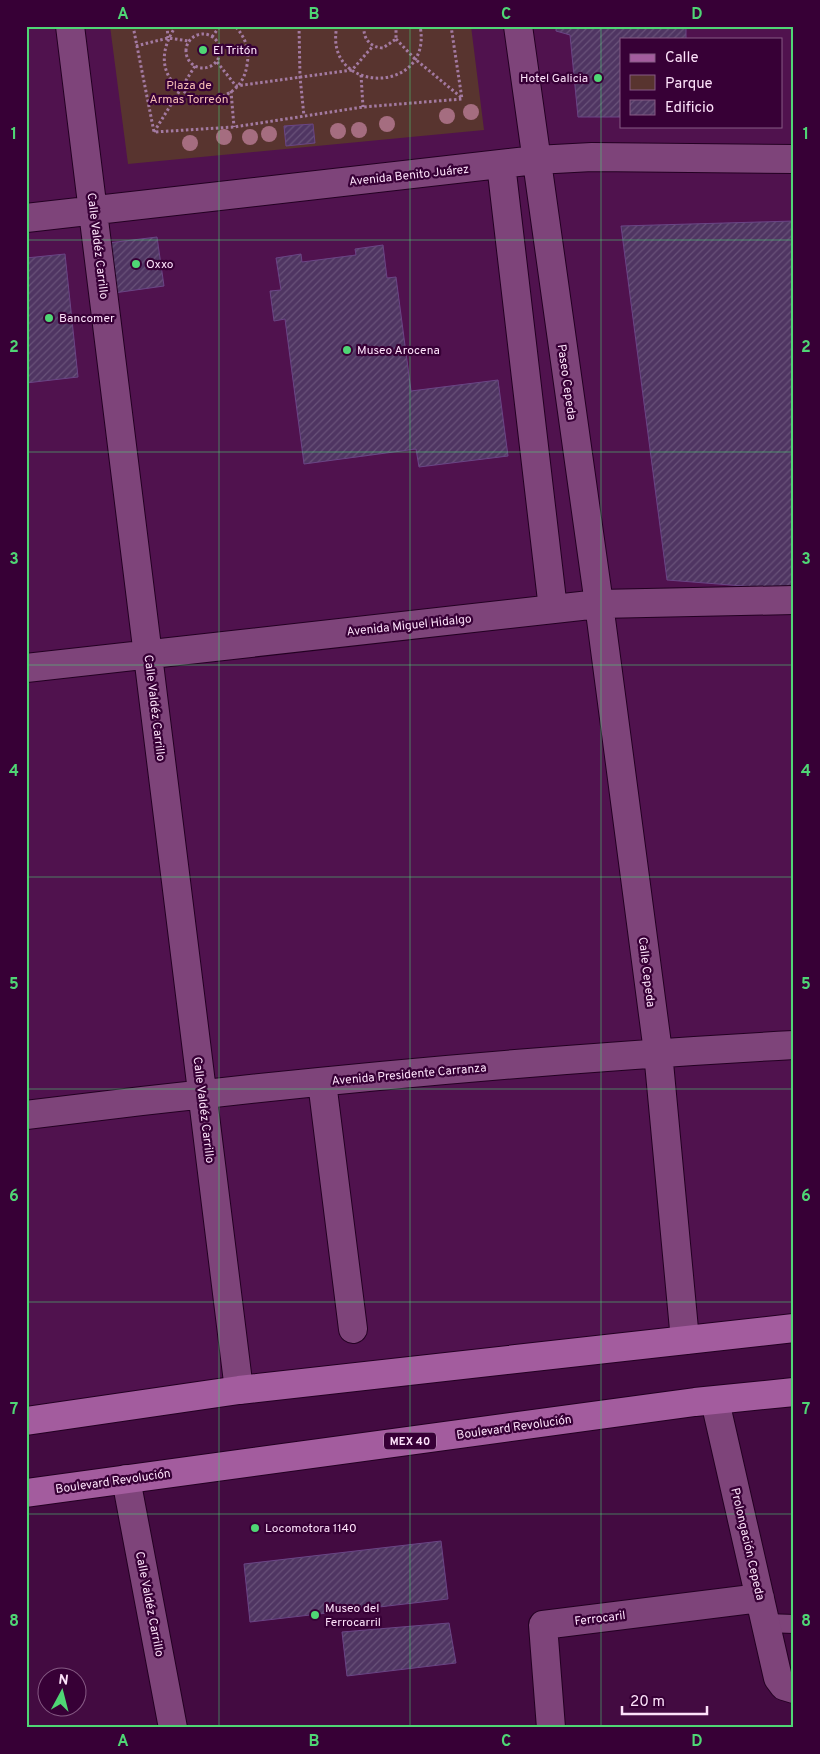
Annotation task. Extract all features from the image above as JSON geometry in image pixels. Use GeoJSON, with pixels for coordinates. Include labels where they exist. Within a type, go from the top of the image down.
{"type":"FeatureCollection","features":[{"type":"Feature","properties":{"kind":"main road"},"geometry":{"type":"LineString","coordinates":[[26,1421],[239,1390],[794,1328]]}},
{"type":"Feature","properties":{"kind":"main road","name":"Boulevard Revolución"},"geometry":{"type":"LineString","coordinates":[[26,1493],[794,1392]]}},
{"type":"Feature","properties":{"kind":"street","name":"Calle Valdéz Carrillo"},"geometry":{"type":"LineString","coordinates":[[70,26],[239,1390]]}},
{"type":"Feature","properties":{"kind":"street"},"geometry":{"type":"LineString","coordinates":[[518,26],[536,160]]}},
{"type":"Feature","properties":{"kind":"street","name":"Avenida Benito Juárez"},"geometry":{"type":"LineString","coordinates":[[26,218],[536,160],[592,157],[794,159]]}},
{"type":"Feature","properties":{"kind":"street","name":"Paseo Cepeda"},"geometry":{"type":"LineString","coordinates":[[536,160],[599,604]]}},
{"type":"Feature","properties":{"kind":"street"},"geometry":{"type":"LineString","coordinates":[[501,164],[553,609]]}},
{"type":"Feature","properties":{"kind":"street","name":"Avenida Miguel Hidalgo"},"geometry":{"type":"LineString","coordinates":[[26,668],[599,604],[794,600]]}},
{"type":"Feature","properties":{"kind":"street","name":"Calle Cepeda"},"geometry":{"type":"LineString","coordinates":[[599,604],[658,1052],[685,1340]]}},
{"type":"Feature","properties":{"kind":"street","name":"Avenida Presidente Carranza"},"geometry":{"type":"LineString","coordinates":[[26,1115],[202,1093],[322,1082],[658,1052],[794,1045]]}},
{"type":"Feature","properties":{"kind":"street"},"geometry":{"type":"LineString","coordinates":[[322,1082],[354,1329]]}},
{"type":"Feature","properties":{"kind":"street","name":"Prolongación Cepeda"},"geometry":{"type":"LineString","coordinates":[[715,1401],[778,1678],[789,1687]]}},
{"type":"Feature","properties":{"kind":"street","name":"Calle Valdéz Carrillo"},"geometry":{"type":"LineString","coordinates":[[126,1479],[174,1728]]}},
{"type":"Feature","properties":{"kind":"street","name":"Ferrocaril"},"geometry":{"type":"LineString","coordinates":[[551,1728],[543,1625],[763,1610]]}},
{"type":"Feature","properties":{"kind":"lane"},"geometry":{"type":"LineString","coordinates":[[763,1610],[794,1624]]}},
{"type":"Feature","properties":{"kind":"path"},"geometry":{"type":"LineString","coordinates":[[133,26],[154,132]]}},
{"type":"Feature","properties":{"kind":"path"},"geometry":{"type":"LineString","coordinates":[[167,26],[168,38]]}},
{"type":"Feature","properties":{"kind":"path"},"geometry":{"type":"LineString","coordinates":[[176,26],[168,38],[164,52],[164,66],[170,80],[180,90],[192,97],[205,99],[219,97],[231,91],[246,70],[247,44],[235,26]]}},
{"type":"Feature","properties":{"kind":"path"},"geometry":{"type":"LineString","coordinates":[[212,37],[220,26]]}},
{"type":"Feature","properties":{"kind":"path"},"geometry":{"type":"LineString","coordinates":[[299,26],[300,77],[304,116]]}},
{"type":"Feature","properties":{"kind":"path"},"geometry":{"type":"LineString","coordinates":[[337,26],[337,48],[343,60],[352,70],[378,80],[391,78],[404,72],[420,49],[420,26]]}},
{"type":"Feature","properties":{"kind":"path"},"geometry":{"type":"LineString","coordinates":[[364,26],[365,38],[373,46],[383,48],[396,39]]}},
{"type":"Feature","properties":{"kind":"path"},"geometry":{"type":"LineString","coordinates":[[396,26],[396,39],[414,59],[462,98]]}},
{"type":"Feature","properties":{"kind":"path"},"geometry":{"type":"LineString","coordinates":[[451,26],[462,98]]}},
{"type":"Feature","properties":{"kind":"path"},"geometry":{"type":"LineString","coordinates":[[136,46],[168,38],[190,41],[200,35],[212,37],[219,46],[217,62],[209,67],[195,66],[188,57],[190,41]]}},
{"type":"Feature","properties":{"kind":"path"},"geometry":{"type":"LineString","coordinates":[[236,86],[352,70],[373,46]]}},
{"type":"Feature","properties":{"kind":"path"},"geometry":{"type":"LineString","coordinates":[[217,62],[236,86]]}},
{"type":"Feature","properties":{"kind":"path"},"geometry":{"type":"LineString","coordinates":[[154,132],[195,66]]}},
{"type":"Feature","properties":{"kind":"path"},"geometry":{"type":"LineString","coordinates":[[361,75],[363,107]]}},
{"type":"Feature","properties":{"kind":"path"},"geometry":{"type":"LineString","coordinates":[[231,91],[234,127]]}},
{"type":"Feature","properties":{"kind":"path"},"geometry":{"type":"LineString","coordinates":[[154,132],[234,127],[363,107],[462,98]]}},
{"type":"Feature","properties":{"kind":"shaded area"},"geometry":{"type":"Polygon","coordinates":[[[26,26],[794,26],[794,1342],[691,1345],[26,1428],[26,26]]]}},
{"type":"Feature","properties":{"kind":"green space","name":"Plaza de Armas Torreón"},"geometry":{"type":"Polygon","coordinates":[[[110,26],[471,26],[484,130],[128,164],[110,26]]]}},
{"type":"Feature","properties":{"kind":"building","name":"Hotel Galicia"},"geometry":{"type":"Polygon","coordinates":[[[556,26],[686,26],[686,38],[620,38],[620,117],[578,117],[570,35],[556,31],[556,26]]]}},
{"type":"Feature","properties":{"kind":"building"},"geometry":{"type":"Polygon","coordinates":[[[313,124],[315,143],[286,146],[284,126],[313,124]]]}},
{"type":"Feature","properties":{"kind":"building"},"geometry":{"type":"Polygon","coordinates":[[[794,221],[794,590],[667,580],[621,226],[794,221]]]}},
{"type":"Feature","properties":{"kind":"building","name":"Oxxo"},"geometry":{"type":"Polygon","coordinates":[[[157,237],[164,286],[114,293],[108,243],[157,237]]]}},
{"type":"Feature","properties":{"kind":"building","name":"Museo Arocena"},"geometry":{"type":"Polygon","coordinates":[[[383,245],[387,278],[396,277],[411,391],[498,380],[508,456],[419,467],[416,449],[304,464],[285,319],[274,321],[270,291],[281,290],[276,258],[301,254],[302,262],[356,255],[355,249],[383,245]]]}},
{"type":"Feature","properties":{"kind":"building","name":"Bancomer"},"geometry":{"type":"Polygon","coordinates":[[[65,254],[78,377],[26,383],[26,258],[65,254]]]}},
{"type":"Feature","properties":{"kind":"building"},"geometry":{"type":"Polygon","coordinates":[[[441,1541],[448,1599],[250,1622],[244,1564],[441,1541]]]}},
{"type":"Feature","properties":{"kind":"building"},"geometry":{"type":"Polygon","coordinates":[[[449,1623],[456,1663],[347,1676],[342,1632],[449,1623]]]}},
{"type":"Feature","properties":{"kind":"place","name":"El Tritón"},"geometry":{"type":"Point","coordinates":[203,50]}},
{"type":"Feature","properties":{"kind":"place","name":"Hotel Galicia"},"geometry":{"type":"Point","coordinates":[598,78]}},
{"type":"Feature","properties":{"kind":"place","name":"Oxxo"},"geometry":{"type":"Point","coordinates":[136,264]}},
{"type":"Feature","properties":{"kind":"place","name":"Bancomer"},"geometry":{"type":"Point","coordinates":[49,318]}},
{"type":"Feature","properties":{"kind":"place","name":"Museo Arocena"},"geometry":{"type":"Point","coordinates":[347,350]}},
{"type":"Feature","properties":{"kind":"place","name":"Locomotora 1140"},"geometry":{"type":"Point","coordinates":[255,1528]}},
{"type":"Feature","properties":{"kind":"place","name":"Museo del Ferrocarril"},"geometry":{"type":"Point","coordinates":[315,1615]}}]}
